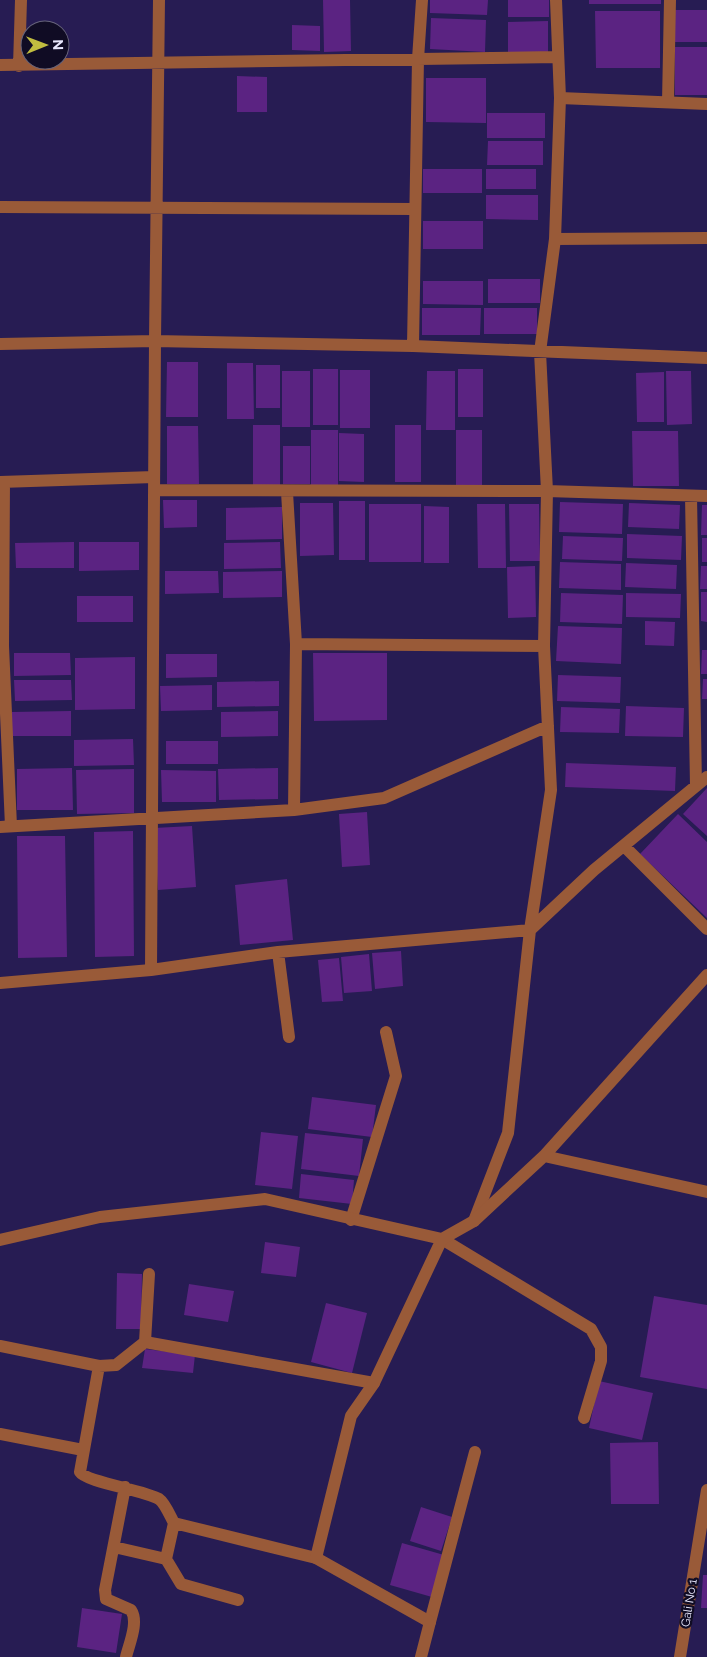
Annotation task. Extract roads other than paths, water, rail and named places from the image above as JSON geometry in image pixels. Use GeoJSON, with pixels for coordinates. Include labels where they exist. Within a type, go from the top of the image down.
{"type":"FeatureCollection","features":[{"type":"Feature","properties":{"kind":"street"},"geometry":{"type":"LineString","coordinates":[[19,66],[21,0]]}},
{"type":"Feature","properties":{"kind":"street"},"geometry":{"type":"LineString","coordinates":[[151,970],[159,0]]}},
{"type":"Feature","properties":{"kind":"street"},"geometry":{"type":"LineString","coordinates":[[413,346],[418,59],[422,0]]}},
{"type":"Feature","properties":{"kind":"street"},"geometry":{"type":"LineString","coordinates":[[474,1221],[508,1133],[530,930],[551,790],[544,646],[547,490],[540,352],[555,238],[560,98],[556,0]]}},
{"type":"Feature","properties":{"kind":"street"},"geometry":{"type":"LineString","coordinates":[[668,102],[670,0]]}},
{"type":"Feature","properties":{"kind":"street"},"geometry":{"type":"LineString","coordinates":[[0,65],[558,56]]}},
{"type":"Feature","properties":{"kind":"street"},"geometry":{"type":"LineString","coordinates":[[560,98],[707,104]]}},
{"type":"Feature","properties":{"kind":"street"},"geometry":{"type":"LineString","coordinates":[[0,207],[415,209]]}},
{"type":"Feature","properties":{"kind":"street"},"geometry":{"type":"LineString","coordinates":[[555,238],[707,238]]}},
{"type":"Feature","properties":{"kind":"street"},"geometry":{"type":"LineString","coordinates":[[0,344],[155,341],[413,346],[707,358]]}},
{"type":"Feature","properties":{"kind":"street"},"geometry":{"type":"LineString","coordinates":[[548,726],[384,798],[294,810],[6,826],[1,647],[2,482],[154,484],[287,492],[547,490],[707,496]]}},
{"type":"Feature","properties":{"kind":"street"},"geometry":{"type":"LineString","coordinates":[[287,492],[296,644],[294,810]]}},
{"type":"Feature","properties":{"kind":"street"},"geometry":{"type":"LineString","coordinates":[[691,496],[696,786]]}},
{"type":"Feature","properties":{"kind":"street"},"geometry":{"type":"LineString","coordinates":[[296,644],[544,646]]}},
{"type":"Feature","properties":{"kind":"street"},"geometry":{"type":"LineString","coordinates":[[0,983],[151,970],[278,952],[530,930],[594,870],[707,777]]}},
{"type":"Feature","properties":{"kind":"street"},"geometry":{"type":"LineString","coordinates":[[624,846],[707,928]]}},
{"type":"Feature","properties":{"kind":"street"},"geometry":{"type":"LineString","coordinates":[[278,952],[289,1037]]}},
{"type":"Feature","properties":{"kind":"street"},"geometry":{"type":"LineString","coordinates":[[316,1558],[351,1416],[374,1383],[442,1239],[474,1221],[544,1156],[707,975]]}},
{"type":"Feature","properties":{"kind":"street"},"geometry":{"type":"LineString","coordinates":[[351,1220],[396,1076],[386,1032]]}},
{"type":"Feature","properties":{"kind":"street"},"geometry":{"type":"LineString","coordinates":[[544,1156],[707,1192]]}},
{"type":"Feature","properties":{"kind":"street"},"geometry":{"type":"LineString","coordinates":[[0,1240],[100,1217],[265,1199],[351,1220],[442,1239],[591,1329],[601,1348],[601,1361],[584,1418]]}},
{"type":"Feature","properties":{"kind":"street"},"geometry":{"type":"LineString","coordinates":[[145,1342],[148,1274]]}},
{"type":"Feature","properties":{"kind":"street"},"geometry":{"type":"LineString","coordinates":[[0,1346],[99,1366],[116,1365],[145,1342],[374,1383]]}},
{"type":"Feature","properties":{"kind":"street"},"geometry":{"type":"LineString","coordinates":[[99,1366],[83,1450],[80,1472],[82,1476],[125,1487],[160,1500],[174,1523],[166,1559],[181,1584],[186,1587],[238,1600]]}},
{"type":"Feature","properties":{"kind":"street"},"geometry":{"type":"LineString","coordinates":[[0,1434],[83,1450]]}},
{"type":"Feature","properties":{"kind":"street"},"geometry":{"type":"LineString","coordinates":[[421,1657],[475,1452]]}},
{"type":"Feature","properties":{"kind":"street"},"geometry":{"type":"LineString","coordinates":[[125,1487],[105,1590],[106,1599],[131,1610],[134,1614],[126,1657]]}},
{"type":"Feature","properties":{"kind":"street","name":"Gali No 1"},"geometry":{"type":"LineString","coordinates":[[680,1657],[707,1490]]}},
{"type":"Feature","properties":{"kind":"street"},"geometry":{"type":"LineString","coordinates":[[174,1523],[316,1558],[430,1622]]}},
{"type":"Feature","properties":{"kind":"street"},"geometry":{"type":"LineString","coordinates":[[114,1547],[166,1559]]}}]}
